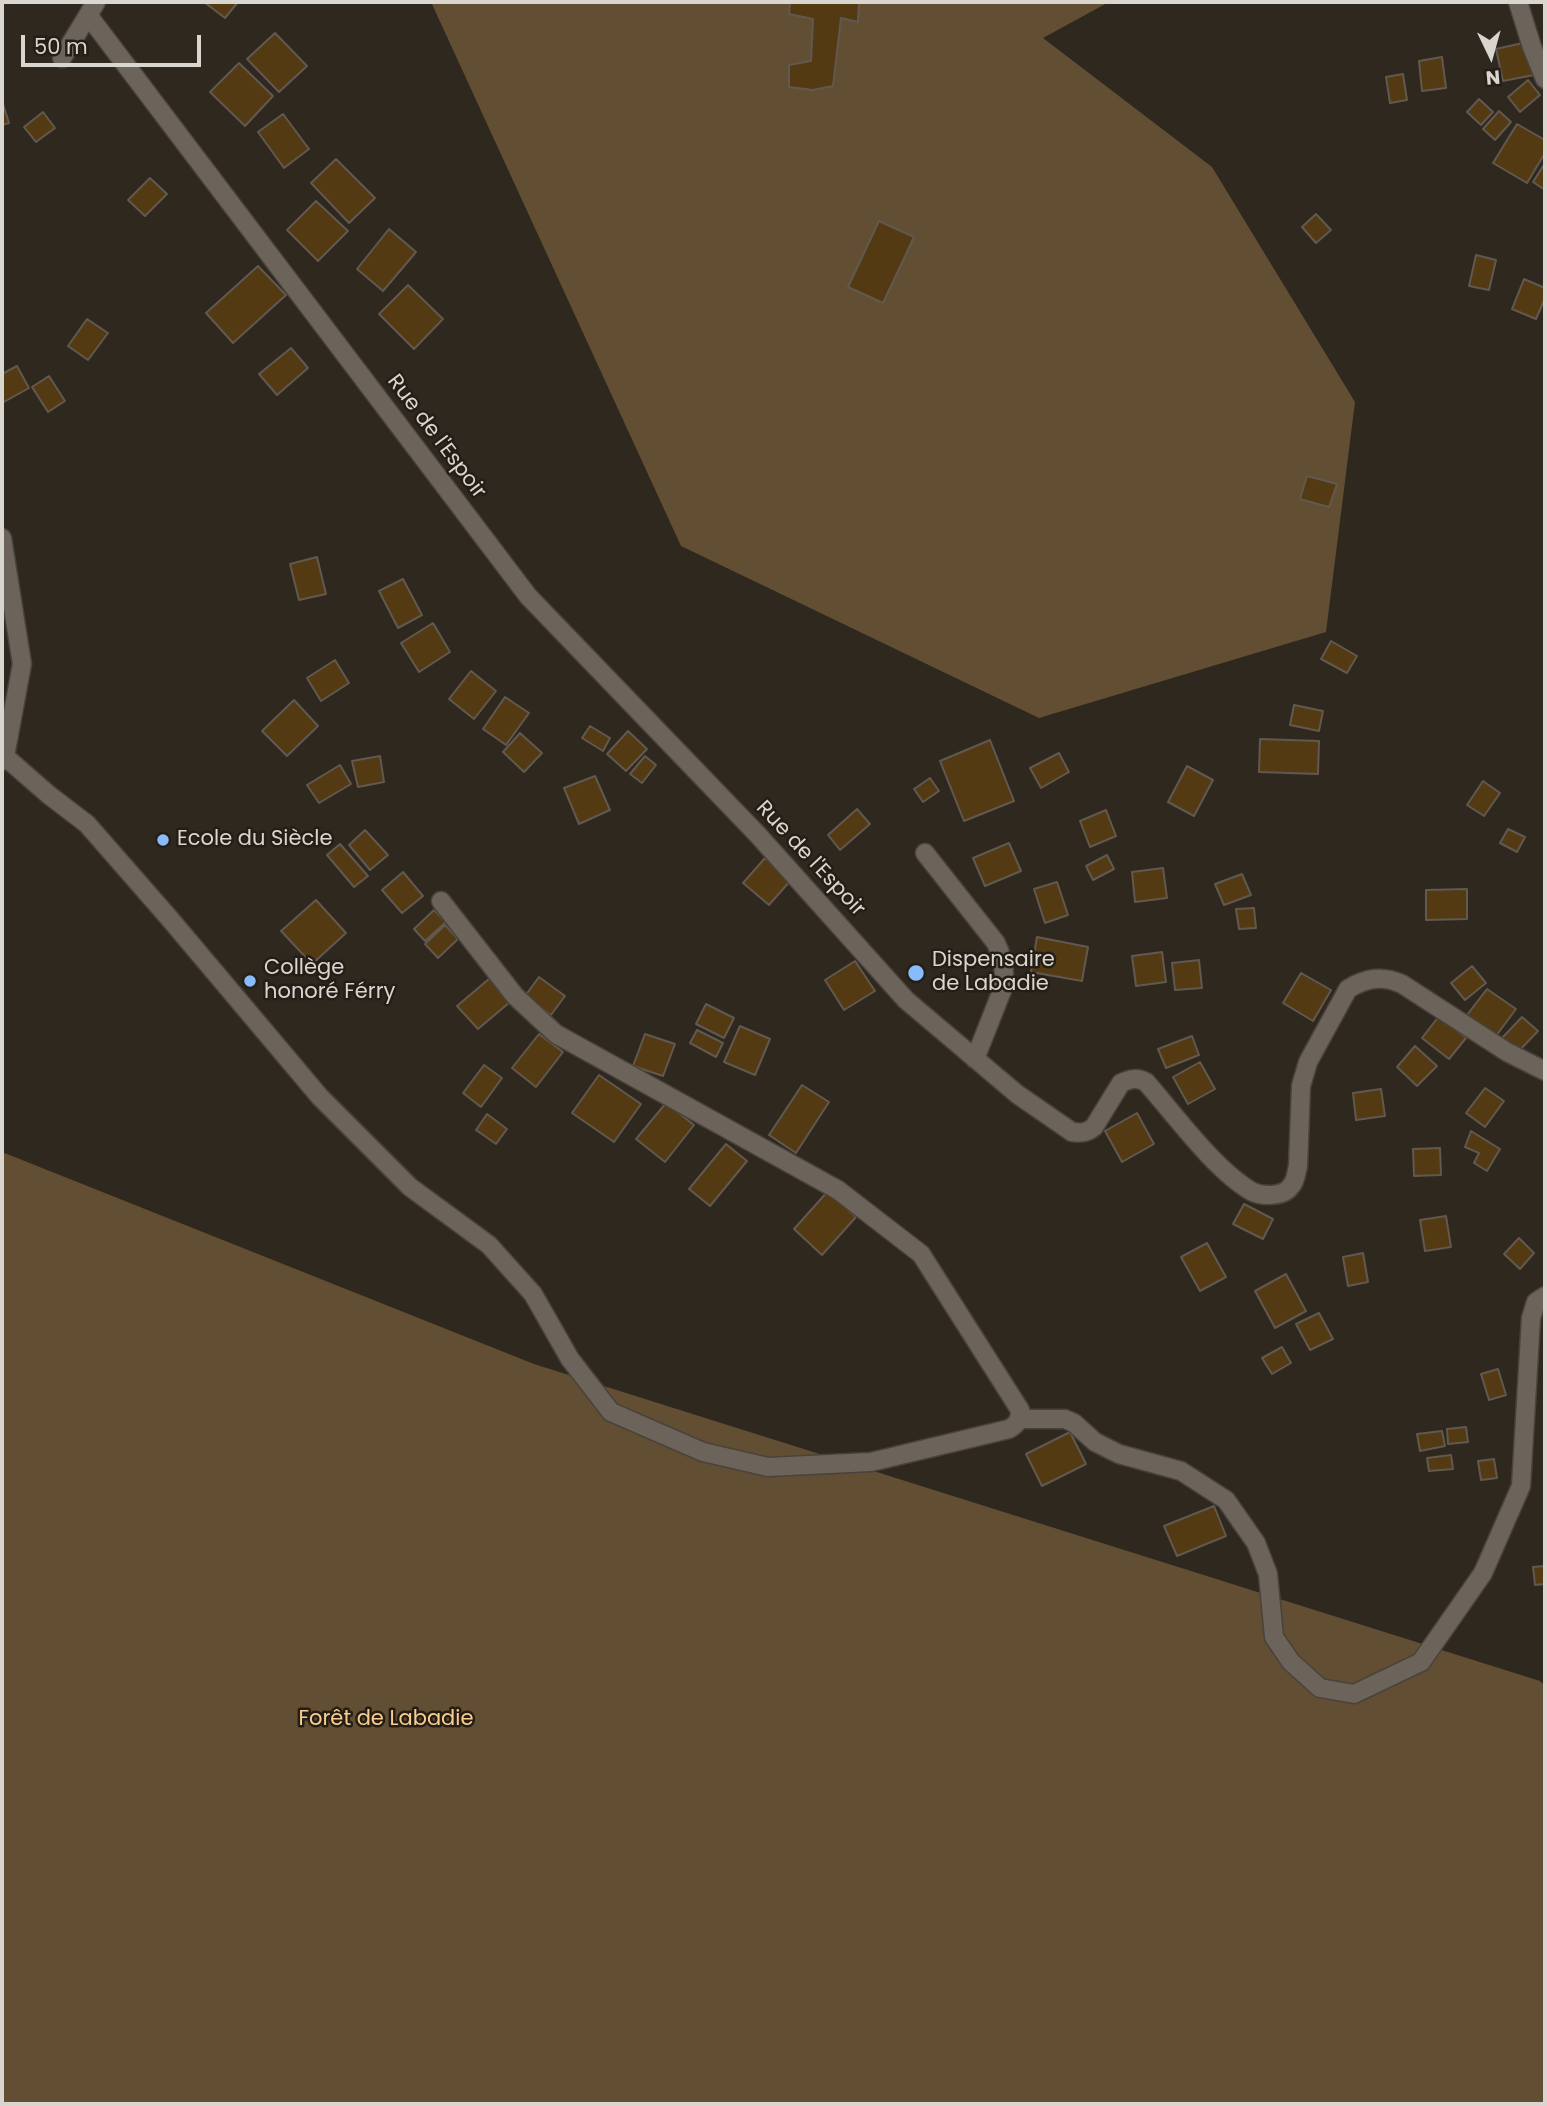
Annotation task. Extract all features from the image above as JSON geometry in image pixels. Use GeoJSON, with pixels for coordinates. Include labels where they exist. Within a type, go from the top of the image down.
{"type":"FeatureCollection","features":[{"type":"Feature","properties":{"kind":"street"},"geometry":{"type":"LineString","coordinates":[[1518,2],[1545,79]]}},
{"type":"Feature","properties":{"kind":"street","name":"Rue de l'Espoir"},"geometry":{"type":"LineString","coordinates":[[62,58],[92,9],[528,596],[758,835],[906,1000],[1017,1094],[1072,1132],[1079,1133],[1094,1127],[1121,1083],[1128,1079],[1141,1080],[1146,1082],[1219,1165],[1253,1192],[1281,1194],[1291,1188],[1295,1178],[1301,1086],[1308,1062],[1348,989],[1374,978],[1388,978],[1402,984],[1507,1052],[1545,1072]]}},
{"type":"Feature","properties":{"kind":"street"},"geometry":{"type":"LineString","coordinates":[[2,538],[22,664],[3,757],[87,824],[320,1097],[410,1187],[489,1245],[533,1294],[570,1359],[611,1412],[703,1452],[768,1468],[871,1462],[1009,1429],[1016,1425],[1020,1419],[1020,1410],[921,1254],[838,1190],[556,1034],[515,996],[441,901]]}},
{"type":"Feature","properties":{"kind":"street"},"geometry":{"type":"LineString","coordinates":[[925,853],[996,943],[1001,955],[1005,977],[1003,988],[975,1059]]}},
{"type":"Feature","properties":{"kind":"street"},"geometry":{"type":"LineString","coordinates":[[1020,1419],[1066,1419],[1095,1442],[1119,1454],[1181,1471],[1226,1500],[1256,1543],[1268,1574],[1274,1637],[1291,1662],[1321,1688],[1354,1694],[1421,1662],[1483,1573],[1521,1486],[1531,1318],[1536,1302],[1545,1296]]}},
{"type":"Feature","properties":{"kind":"green space"},"geometry":{"type":"Polygon","coordinates":[[[431,2],[1109,2],[1043,38],[1212,167],[1355,402],[1326,632],[1039,718],[681,546],[431,2]]]}},
{"type":"Feature","properties":{"kind":"green space","name":"Forêt de Labadie"},"geometry":{"type":"Polygon","coordinates":[[[2,1152],[534,1364],[1540,1681],[1545,1686],[1545,2104],[2,2104],[2,1152]]]}},
{"type":"Feature","properties":{"kind":"building"},"geometry":{"type":"Polygon","coordinates":[[[204,2],[238,2],[225,18],[204,2]]]}},
{"type":"Feature","properties":{"kind":"building"},"geometry":{"type":"Polygon","coordinates":[[[790,2],[859,2],[858,22],[841,18],[833,86],[813,90],[789,87],[789,65],[811,61],[813,19],[789,14],[790,2]]]}},
{"type":"Feature","properties":{"kind":"building"},"geometry":{"type":"Polygon","coordinates":[[[275,33],[307,66],[279,92],[247,59],[275,33]]]}},
{"type":"Feature","properties":{"kind":"building"},"geometry":{"type":"Polygon","coordinates":[[[1527,42],[1534,75],[1503,81],[1496,49],[1527,42]]]}},
{"type":"Feature","properties":{"kind":"building"},"geometry":{"type":"Polygon","coordinates":[[[1442,57],[1446,88],[1422,91],[1419,61],[1442,57]]]}},
{"type":"Feature","properties":{"kind":"building"},"geometry":{"type":"Polygon","coordinates":[[[239,63],[273,96],[245,126],[210,92],[239,63]]]}},
{"type":"Feature","properties":{"kind":"building"},"geometry":{"type":"Polygon","coordinates":[[[1403,74],[1407,100],[1390,103],[1386,77],[1403,74]]]}},
{"type":"Feature","properties":{"kind":"building"},"geometry":{"type":"Polygon","coordinates":[[[1528,80],[1540,95],[1520,112],[1508,97],[1528,80]]]}},
{"type":"Feature","properties":{"kind":"building"},"geometry":{"type":"Polygon","coordinates":[[[1479,99],[1493,112],[1481,125],[1467,112],[1479,99]]]}},
{"type":"Feature","properties":{"kind":"building"},"geometry":{"type":"Polygon","coordinates":[[[2,101],[9,123],[2,125],[2,101]]]}},
{"type":"Feature","properties":{"kind":"building"},"geometry":{"type":"Polygon","coordinates":[[[1499,111],[1511,122],[1495,140],[1483,129],[1499,111]]]}},
{"type":"Feature","properties":{"kind":"building"},"geometry":{"type":"Polygon","coordinates":[[[43,112],[55,128],[36,142],[24,127],[43,112]]]}},
{"type":"Feature","properties":{"kind":"building"},"geometry":{"type":"Polygon","coordinates":[[[283,114],[309,149],[284,168],[258,132],[283,114]]]}},
{"type":"Feature","properties":{"kind":"building"},"geometry":{"type":"Polygon","coordinates":[[[1517,124],[1545,140],[1545,153],[1527,183],[1493,163],[1517,124]]]}},
{"type":"Feature","properties":{"kind":"building"},"geometry":{"type":"Polygon","coordinates":[[[336,159],[375,198],[349,223],[311,183],[336,159]]]}},
{"type":"Feature","properties":{"kind":"building"},"geometry":{"type":"Polygon","coordinates":[[[1545,163],[1545,190],[1533,182],[1545,163]]]}},
{"type":"Feature","properties":{"kind":"building"},"geometry":{"type":"Polygon","coordinates":[[[150,178],[167,194],[145,216],[128,200],[150,178]]]}},
{"type":"Feature","properties":{"kind":"building"},"geometry":{"type":"Polygon","coordinates":[[[316,201],[348,231],[318,261],[287,230],[316,201]]]}},
{"type":"Feature","properties":{"kind":"building"},"geometry":{"type":"Polygon","coordinates":[[[1316,214],[1331,230],[1316,243],[1302,227],[1316,214]]]}},
{"type":"Feature","properties":{"kind":"building"},"geometry":{"type":"Polygon","coordinates":[[[879,221],[914,237],[883,303],[848,287],[879,221]]]}},
{"type":"Feature","properties":{"kind":"building"},"geometry":{"type":"Polygon","coordinates":[[[389,229],[416,252],[383,291],[357,269],[389,229]]]}},
{"type":"Feature","properties":{"kind":"building"},"geometry":{"type":"Polygon","coordinates":[[[1476,255],[1496,260],[1489,290],[1469,286],[1476,255]]]}},
{"type":"Feature","properties":{"kind":"building"},"geometry":{"type":"Polygon","coordinates":[[[258,266],[286,295],[233,343],[206,313],[258,266]]]}},
{"type":"Feature","properties":{"kind":"building"},"geometry":{"type":"Polygon","coordinates":[[[1524,279],[1545,288],[1545,298],[1536,319],[1512,309],[1524,279]]]}},
{"type":"Feature","properties":{"kind":"building"},"geometry":{"type":"Polygon","coordinates":[[[408,285],[443,319],[414,349],[379,314],[408,285]]]}},
{"type":"Feature","properties":{"kind":"building"},"geometry":{"type":"Polygon","coordinates":[[[87,319],[108,333],[88,360],[68,346],[87,319]]]}},
{"type":"Feature","properties":{"kind":"building"},"geometry":{"type":"Polygon","coordinates":[[[291,348],[308,368],[277,395],[259,374],[291,348]]]}},
{"type":"Feature","properties":{"kind":"building"},"geometry":{"type":"Polygon","coordinates":[[[17,366],[29,388],[2,403],[2,374],[17,366]]]}},
{"type":"Feature","properties":{"kind":"building"},"geometry":{"type":"Polygon","coordinates":[[[49,376],[65,401],[48,412],[32,387],[49,376]]]}},
{"type":"Feature","properties":{"kind":"building"},"geometry":{"type":"Polygon","coordinates":[[[1307,476],[1337,484],[1329,507],[1300,499],[1307,476]]]}},
{"type":"Feature","properties":{"kind":"building"},"geometry":{"type":"Polygon","coordinates":[[[317,557],[326,594],[299,600],[290,564],[317,557]]]}},
{"type":"Feature","properties":{"kind":"building"},"geometry":{"type":"Polygon","coordinates":[[[403,579],[422,615],[398,628],[379,591],[403,579]]]}},
{"type":"Feature","properties":{"kind":"building"},"geometry":{"type":"Polygon","coordinates":[[[433,623],[450,652],[419,672],[401,643],[433,623]]]}},
{"type":"Feature","properties":{"kind":"building"},"geometry":{"type":"Polygon","coordinates":[[[1331,641],[1357,656],[1347,673],[1321,659],[1331,641]]]}},
{"type":"Feature","properties":{"kind":"building"},"geometry":{"type":"Polygon","coordinates":[[[335,660],[349,683],[321,701],[307,678],[335,660]]]}},
{"type":"Feature","properties":{"kind":"building"},"geometry":{"type":"Polygon","coordinates":[[[471,671],[496,691],[474,719],[449,699],[471,671]]]}},
{"type":"Feature","properties":{"kind":"building"},"geometry":{"type":"Polygon","coordinates":[[[505,697],[529,713],[506,745],[483,729],[505,697]]]}},
{"type":"Feature","properties":{"kind":"building"},"geometry":{"type":"Polygon","coordinates":[[[294,700],[318,726],[287,756],[262,731],[294,700]]]}},
{"type":"Feature","properties":{"kind":"building"},"geometry":{"type":"Polygon","coordinates":[[[1294,705],[1323,711],[1319,731],[1290,725],[1294,705]]]}},
{"type":"Feature","properties":{"kind":"building"},"geometry":{"type":"Polygon","coordinates":[[[590,726],[610,738],[603,751],[582,738],[590,726]]]}},
{"type":"Feature","properties":{"kind":"building"},"geometry":{"type":"Polygon","coordinates":[[[628,731],[647,749],[626,771],[607,754],[628,731]]]}},
{"type":"Feature","properties":{"kind":"building"},"geometry":{"type":"Polygon","coordinates":[[[520,733],[542,753],[524,772],[503,752],[520,733]]]}},
{"type":"Feature","properties":{"kind":"building"},"geometry":{"type":"Polygon","coordinates":[[[1260,739],[1319,741],[1318,774],[1259,772],[1260,739]]]}},
{"type":"Feature","properties":{"kind":"building"},"geometry":{"type":"Polygon","coordinates":[[[990,740],[1014,801],[964,821],[940,761],[990,740]]]}},
{"type":"Feature","properties":{"kind":"building"},"geometry":{"type":"Polygon","coordinates":[[[1059,753],[1069,772],[1041,788],[1030,768],[1059,753]]]}},
{"type":"Feature","properties":{"kind":"building"},"geometry":{"type":"Polygon","coordinates":[[[380,756],[384,782],[358,787],[352,761],[380,756]]]}},
{"type":"Feature","properties":{"kind":"building"},"geometry":{"type":"Polygon","coordinates":[[[645,756],[656,765],[642,783],[630,774],[645,756]]]}},
{"type":"Feature","properties":{"kind":"building"},"geometry":{"type":"Polygon","coordinates":[[[340,765],[351,784],[319,803],[307,785],[340,765]]]}},
{"type":"Feature","properties":{"kind":"building"},"geometry":{"type":"Polygon","coordinates":[[[1187,766],[1213,780],[1194,816],[1168,802],[1187,766]]]}},
{"type":"Feature","properties":{"kind":"building"},"geometry":{"type":"Polygon","coordinates":[[[595,776],[610,810],[579,824],[564,788],[595,776]]]}},
{"type":"Feature","properties":{"kind":"building"},"geometry":{"type":"Polygon","coordinates":[[[930,778],[939,791],[923,802],[914,789],[930,778]]]}},
{"type":"Feature","properties":{"kind":"building"},"geometry":{"type":"Polygon","coordinates":[[[1483,781],[1500,793],[1484,816],[1467,805],[1483,781]]]}},
{"type":"Feature","properties":{"kind":"building"},"geometry":{"type":"Polygon","coordinates":[[[857,809],[870,824],[840,850],[828,835],[857,809]]]}},
{"type":"Feature","properties":{"kind":"building"},"geometry":{"type":"Polygon","coordinates":[[[1106,810],[1116,836],[1090,847],[1080,821],[1106,810]]]}},
{"type":"Feature","properties":{"kind":"building"},"geometry":{"type":"Polygon","coordinates":[[[1508,829],[1525,837],[1517,852],[1500,843],[1508,829]]]}},
{"type":"Feature","properties":{"kind":"building"},"geometry":{"type":"Polygon","coordinates":[[[365,830],[388,855],[370,870],[349,845],[365,830]]]}},
{"type":"Feature","properties":{"kind":"building"},"geometry":{"type":"Polygon","coordinates":[[[1009,843],[1021,871],[985,886],[973,858],[1009,843]]]}},
{"type":"Feature","properties":{"kind":"building"},"geometry":{"type":"Polygon","coordinates":[[[340,844],[368,876],[354,887],[327,855],[340,844]]]}},
{"type":"Feature","properties":{"kind":"building"},"geometry":{"type":"Polygon","coordinates":[[[1107,855],[1114,869],[1093,880],[1086,866],[1107,855]]]}},
{"type":"Feature","properties":{"kind":"building"},"geometry":{"type":"Polygon","coordinates":[[[765,858],[791,880],[769,905],[743,883],[765,858]]]}},
{"type":"Feature","properties":{"kind":"building"},"geometry":{"type":"Polygon","coordinates":[[[1163,868],[1167,898],[1135,902],[1132,872],[1163,868]]]}},
{"type":"Feature","properties":{"kind":"building"},"geometry":{"type":"Polygon","coordinates":[[[403,872],[423,896],[402,913],[382,890],[403,872]]]}},
{"type":"Feature","properties":{"kind":"building"},"geometry":{"type":"Polygon","coordinates":[[[1242,874],[1251,895],[1224,905],[1215,884],[1242,874]]]}},
{"type":"Feature","properties":{"kind":"building"},"geometry":{"type":"Polygon","coordinates":[[[1057,882],[1068,915],[1045,923],[1034,889],[1057,882]]]}},
{"type":"Feature","properties":{"kind":"building"},"geometry":{"type":"Polygon","coordinates":[[[1467,889],[1467,919],[1426,920],[1426,890],[1467,889]]]}},
{"type":"Feature","properties":{"kind":"building"},"geometry":{"type":"Polygon","coordinates":[[[316,900],[346,933],[312,964],[281,931],[316,900]]]}},
{"type":"Feature","properties":{"kind":"building"},"geometry":{"type":"Polygon","coordinates":[[[1254,908],[1256,928],[1239,929],[1236,909],[1254,908]]]}},
{"type":"Feature","properties":{"kind":"building"},"geometry":{"type":"Polygon","coordinates":[[[434,910],[446,922],[425,941],[414,929],[434,910]]]}},
{"type":"Feature","properties":{"kind":"building"},"geometry":{"type":"Polygon","coordinates":[[[445,925],[458,939],[438,958],[425,944],[445,925]]]}},
{"type":"Feature","properties":{"kind":"building"},"geometry":{"type":"Polygon","coordinates":[[[1037,937],[1088,947],[1082,981],[1031,972],[1037,937]]]}},
{"type":"Feature","properties":{"kind":"building"},"geometry":{"type":"Polygon","coordinates":[[[1162,952],[1166,982],[1136,986],[1132,956],[1162,952]]]}},
{"type":"Feature","properties":{"kind":"building"},"geometry":{"type":"Polygon","coordinates":[[[1199,960],[1202,988],[1175,990],[1172,963],[1199,960]]]}},
{"type":"Feature","properties":{"kind":"building"},"geometry":{"type":"Polygon","coordinates":[[[855,961],[875,991],[844,1010],[825,980],[855,961]]]}},
{"type":"Feature","properties":{"kind":"building"},"geometry":{"type":"Polygon","coordinates":[[[1472,966],[1486,983],[1465,1000],[1451,983],[1472,966]]]}},
{"type":"Feature","properties":{"kind":"building"},"geometry":{"type":"Polygon","coordinates":[[[1301,973],[1331,990],[1313,1021],[1283,1003],[1301,973]]]}},
{"type":"Feature","properties":{"kind":"building"},"geometry":{"type":"Polygon","coordinates":[[[539,977],[565,996],[551,1015],[525,996],[539,977]]]}},
{"type":"Feature","properties":{"kind":"building"},"geometry":{"type":"Polygon","coordinates":[[[490,978],[510,1002],[478,1029],[457,1006],[490,978]]]}},
{"type":"Feature","properties":{"kind":"building"},"geometry":{"type":"Polygon","coordinates":[[[1487,989],[1516,1009],[1496,1036],[1467,1015],[1487,989]]]}},
{"type":"Feature","properties":{"kind":"building"},"geometry":{"type":"Polygon","coordinates":[[[706,1004],[734,1018],[724,1038],[696,1024],[706,1004]]]}},
{"type":"Feature","properties":{"kind":"building"},"geometry":{"type":"Polygon","coordinates":[[[1439,1016],[1466,1038],[1449,1059],[1422,1038],[1439,1016]]]}},
{"type":"Feature","properties":{"kind":"building"},"geometry":{"type":"Polygon","coordinates":[[[1522,1017],[1538,1031],[1517,1053],[1502,1038],[1522,1017]]]}},
{"type":"Feature","properties":{"kind":"building"},"geometry":{"type":"Polygon","coordinates":[[[740,1026],[770,1039],[755,1075],[724,1062],[740,1026]]]}},
{"type":"Feature","properties":{"kind":"building"},"geometry":{"type":"Polygon","coordinates":[[[697,1030],[723,1043],[716,1057],[690,1043],[697,1030]]]}},
{"type":"Feature","properties":{"kind":"building"},"geometry":{"type":"Polygon","coordinates":[[[539,1034],[563,1052],[536,1087],[512,1068],[539,1034]]]}},
{"type":"Feature","properties":{"kind":"building"},"geometry":{"type":"Polygon","coordinates":[[[645,1034],[675,1044],[663,1076],[633,1066],[645,1034]]]}},
{"type":"Feature","properties":{"kind":"building"},"geometry":{"type":"Polygon","coordinates":[[[1192,1036],[1199,1055],[1166,1068],[1158,1049],[1192,1036]]]}},
{"type":"Feature","properties":{"kind":"building"},"geometry":{"type":"Polygon","coordinates":[[[1415,1046],[1437,1066],[1417,1086],[1397,1067],[1415,1046]]]}},
{"type":"Feature","properties":{"kind":"building"},"geometry":{"type":"Polygon","coordinates":[[[1200,1062],[1215,1089],[1188,1104],[1173,1077],[1200,1062]]]}},
{"type":"Feature","properties":{"kind":"building"},"geometry":{"type":"Polygon","coordinates":[[[484,1065],[502,1078],[481,1107],[463,1093],[484,1065]]]}},
{"type":"Feature","properties":{"kind":"building"},"geometry":{"type":"Polygon","coordinates":[[[599,1075],[641,1104],[614,1142],[572,1113],[599,1075]]]}},
{"type":"Feature","properties":{"kind":"building"},"geometry":{"type":"Polygon","coordinates":[[[802,1085],[829,1102],[796,1153],[769,1135],[802,1085]]]}},
{"type":"Feature","properties":{"kind":"building"},"geometry":{"type":"Polygon","coordinates":[[[1485,1088],[1504,1101],[1485,1127],[1466,1113],[1485,1088]]]}},
{"type":"Feature","properties":{"kind":"building"},"geometry":{"type":"Polygon","coordinates":[[[1381,1089],[1385,1116],[1356,1120],[1353,1093],[1381,1089]]]}},
{"type":"Feature","properties":{"kind":"building"},"geometry":{"type":"Polygon","coordinates":[[[666,1103],[694,1125],[665,1162],[636,1139],[666,1103]]]}},
{"type":"Feature","properties":{"kind":"building"},"geometry":{"type":"Polygon","coordinates":[[[1137,1113],[1154,1144],[1122,1162],[1105,1131],[1137,1113]]]}},
{"type":"Feature","properties":{"kind":"building"},"geometry":{"type":"Polygon","coordinates":[[[487,1114],[507,1129],[496,1144],[476,1130],[487,1114]]]}},
{"type":"Feature","properties":{"kind":"building"},"geometry":{"type":"Polygon","coordinates":[[[1471,1131],[1500,1149],[1487,1171],[1474,1163],[1479,1153],[1465,1147],[1471,1131]]]}},
{"type":"Feature","properties":{"kind":"building"},"geometry":{"type":"Polygon","coordinates":[[[726,1144],[747,1161],[710,1206],[689,1189],[726,1144]]]}},
{"type":"Feature","properties":{"kind":"building"},"geometry":{"type":"Polygon","coordinates":[[[1440,1148],[1441,1175],[1414,1176],[1413,1149],[1440,1148]]]}},
{"type":"Feature","properties":{"kind":"building"},"geometry":{"type":"Polygon","coordinates":[[[828,1191],[856,1217],[822,1255],[794,1229],[828,1191]]]}},
{"type":"Feature","properties":{"kind":"building"},"geometry":{"type":"Polygon","coordinates":[[[1244,1204],[1273,1219],[1263,1239],[1233,1224],[1244,1204]]]}},
{"type":"Feature","properties":{"kind":"building"},"geometry":{"type":"Polygon","coordinates":[[[1446,1216],[1451,1247],[1425,1251],[1420,1220],[1446,1216]]]}},
{"type":"Feature","properties":{"kind":"building"},"geometry":{"type":"Polygon","coordinates":[[[1519,1238],[1534,1253],[1520,1269],[1504,1254],[1519,1238]]]}},
{"type":"Feature","properties":{"kind":"building"},"geometry":{"type":"Polygon","coordinates":[[[1207,1243],[1226,1277],[1200,1291],[1181,1257],[1207,1243]]]}},
{"type":"Feature","properties":{"kind":"building"},"geometry":{"type":"Polygon","coordinates":[[[1363,1253],[1368,1282],[1348,1286],[1343,1257],[1363,1253]]]}},
{"type":"Feature","properties":{"kind":"building"},"geometry":{"type":"Polygon","coordinates":[[[1286,1274],[1306,1311],[1275,1328],[1255,1291],[1286,1274]]]}},
{"type":"Feature","properties":{"kind":"building"},"geometry":{"type":"Polygon","coordinates":[[[1319,1313],[1333,1339],[1310,1350],[1296,1324],[1319,1313]]]}},
{"type":"Feature","properties":{"kind":"building"},"geometry":{"type":"Polygon","coordinates":[[[1282,1347],[1291,1363],[1272,1374],[1262,1358],[1282,1347]]]}},
{"type":"Feature","properties":{"kind":"building"},"geometry":{"type":"Polygon","coordinates":[[[1498,1369],[1506,1395],[1489,1400],[1481,1374],[1498,1369]]]}},
{"type":"Feature","properties":{"kind":"building"},"geometry":{"type":"Polygon","coordinates":[[[1466,1427],[1468,1442],[1448,1444],[1447,1429],[1466,1427]]]}},
{"type":"Feature","properties":{"kind":"building"},"geometry":{"type":"Polygon","coordinates":[[[1442,1431],[1445,1446],[1420,1451],[1417,1434],[1442,1431]]]}},
{"type":"Feature","properties":{"kind":"building"},"geometry":{"type":"Polygon","coordinates":[[[1070,1432],[1086,1464],[1042,1486],[1026,1454],[1070,1432]]]}},
{"type":"Feature","properties":{"kind":"building"},"geometry":{"type":"Polygon","coordinates":[[[1451,1455],[1453,1469],[1429,1471],[1427,1458],[1451,1455]]]}},
{"type":"Feature","properties":{"kind":"building"},"geometry":{"type":"Polygon","coordinates":[[[1494,1459],[1497,1478],[1481,1480],[1478,1461],[1494,1459]]]}},
{"type":"Feature","properties":{"kind":"building"},"geometry":{"type":"Polygon","coordinates":[[[1214,1506],[1226,1536],[1177,1556],[1164,1526],[1214,1506]]]}},
{"type":"Feature","properties":{"kind":"building"},"geometry":{"type":"Polygon","coordinates":[[[1545,1566],[1545,1584],[1535,1585],[1533,1567],[1545,1566]]]}},
{"type":"Feature","properties":{"kind":"place","name":"Ecole du Siècle"},"geometry":{"type":"Point","coordinates":[163,840]}},
{"type":"Feature","properties":{"kind":"place","name":"Dispensaire de Labadie"},"geometry":{"type":"Point","coordinates":[916,973]}},
{"type":"Feature","properties":{"kind":"place","name":"Collège honoré Férry"},"geometry":{"type":"Point","coordinates":[250,981]}}]}
